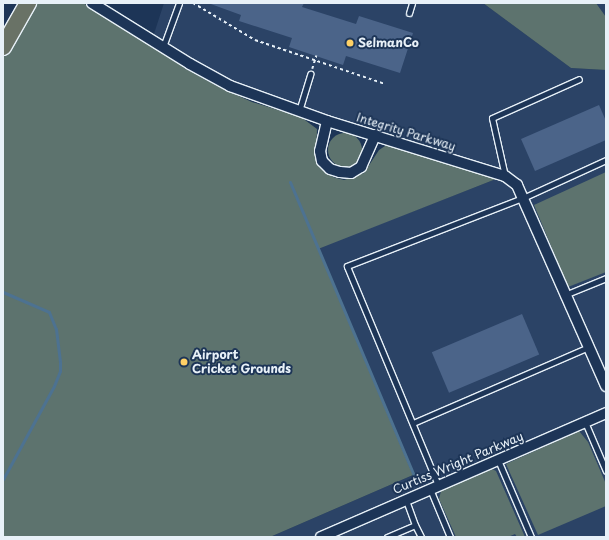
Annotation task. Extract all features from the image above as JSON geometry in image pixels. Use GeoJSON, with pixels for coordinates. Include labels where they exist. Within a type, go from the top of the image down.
{"type":"FeatureCollection","features":[{"type":"Feature","properties":{"kind":"main road"},"geometry":{"type":"LineString","coordinates":[[3,47],[28,3]]}},
{"type":"Feature","properties":{"kind":"street","name":"Integrity Parkway"},"geometry":{"type":"LineString","coordinates":[[92,3],[230,86],[327,121],[505,176],[517,185],[525,197],[590,347],[603,371],[606,386]]}},
{"type":"Feature","properties":{"kind":"street"},"geometry":{"type":"LineString","coordinates":[[327,121],[320,152],[322,161],[330,169],[340,172],[351,173],[361,167],[375,135]]}},
{"type":"Feature","properties":{"kind":"street","name":"Curtiss Wright Parkway"},"geometry":{"type":"LineString","coordinates":[[321,537],[339,533],[434,487],[606,413]]}},
{"type":"Feature","properties":{"kind":"lane"},"geometry":{"type":"LineString","coordinates":[[163,47],[179,3]]}},
{"type":"Feature","properties":{"kind":"lane"},"geometry":{"type":"LineString","coordinates":[[409,13],[412,3]]}},
{"type":"Feature","properties":{"kind":"lane"},"geometry":{"type":"LineString","coordinates":[[299,111],[310,74]]}},
{"type":"Feature","properties":{"kind":"lane"},"geometry":{"type":"LineString","coordinates":[[505,176],[492,118],[580,79]]}},
{"type":"Feature","properties":{"kind":"lane"},"geometry":{"type":"LineString","coordinates":[[450,537],[413,423],[347,266],[525,197],[606,160]]}},
{"type":"Feature","properties":{"kind":"lane"},"geometry":{"type":"LineString","coordinates":[[567,294],[606,278]]}},
{"type":"Feature","properties":{"kind":"lane"},"geometry":{"type":"LineString","coordinates":[[413,423],[590,347]]}},
{"type":"Feature","properties":{"kind":"lane"},"geometry":{"type":"LineString","coordinates":[[585,422],[606,471]]}},
{"type":"Feature","properties":{"kind":"lane"},"geometry":{"type":"LineString","coordinates":[[498,460],[531,537]]}},
{"type":"Feature","properties":{"kind":"lane"},"geometry":{"type":"LineString","coordinates":[[406,500],[421,537]]}},
{"type":"Feature","properties":{"kind":"lane"},"geometry":{"type":"LineString","coordinates":[[387,537],[415,525]]}},
{"type":"Feature","properties":{"kind":"path"},"geometry":{"type":"LineString","coordinates":[[193,3],[255,40],[386,84]]}},
{"type":"Feature","properties":{"kind":"path"},"geometry":{"type":"LineString","coordinates":[[310,74],[316,56]]}},
{"type":"Feature","properties":{"kind":"shaded area"},"geometry":{"type":"Polygon","coordinates":[[[164,3],[483,3],[571,68],[606,70],[606,537],[270,537],[413,475],[318,248],[504,176],[230,86],[152,40],[164,3]]]}},
{"type":"Feature","properties":{"kind":"shaded area"},"geometry":{"type":"Polygon","coordinates":[[[596,3],[606,3],[606,17],[596,3]]]}},
{"type":"Feature","properties":{"kind":"green space","name":"Airport Cricket Grounds"},"geometry":{"type":"Polygon","coordinates":[[[28,3],[83,3],[132,31],[186,69],[217,86],[252,102],[301,117],[317,129],[316,158],[322,169],[333,177],[344,180],[364,173],[379,150],[388,144],[496,179],[318,249],[413,475],[270,537],[3,537],[3,47],[28,3]]]}},
{"type":"Feature","properties":{"kind":"green space"},"geometry":{"type":"Polygon","coordinates":[[[483,3],[596,3],[606,17],[606,70],[571,68],[483,3]]]}},
{"type":"Feature","properties":{"kind":"green space"},"geometry":{"type":"Polygon","coordinates":[[[345,133],[357,138],[362,150],[357,162],[345,167],[333,162],[328,150],[333,138],[345,133]]]}},
{"type":"Feature","properties":{"kind":"green space"},"geometry":{"type":"Polygon","coordinates":[[[606,172],[606,272],[568,287],[534,205],[606,172]]]}},
{"type":"Feature","properties":{"kind":"green space"},"geometry":{"type":"Polygon","coordinates":[[[579,431],[588,442],[606,484],[606,506],[538,535],[506,464],[579,431]]]}},
{"type":"Feature","properties":{"kind":"green space"},"geometry":{"type":"Polygon","coordinates":[[[492,469],[496,471],[525,537],[517,537],[515,534],[508,537],[456,537],[439,499],[441,491],[492,469]]]}},
{"type":"Feature","properties":{"kind":"building","name":"SelmanCo"},"geometry":{"type":"Polygon","coordinates":[[[208,3],[304,3],[302,7],[356,24],[359,16],[413,33],[400,73],[346,56],[343,65],[289,47],[292,38],[239,21],[241,15],[208,3]]]}},
{"type":"Feature","properties":{"kind":"building"},"geometry":{"type":"Polygon","coordinates":[[[599,105],[606,121],[606,140],[535,171],[521,139],[599,105]]]}},
{"type":"Feature","properties":{"kind":"building"},"geometry":{"type":"Polygon","coordinates":[[[522,314],[539,355],[449,393],[432,352],[522,314]]]}},
{"type":"Feature","properties":{"kind":"waterway"},"geometry":{"type":"LineString","coordinates":[[290,182],[416,480]]}},
{"type":"Feature","properties":{"kind":"waterway"},"geometry":{"type":"LineString","coordinates":[[3,292],[49,312],[56,329],[60,362],[60,371],[54,386],[3,479]]}},
{"type":"Feature","properties":{"kind":"place","name":"SelmanCo"},"geometry":{"type":"Point","coordinates":[350,43]}},
{"type":"Feature","properties":{"kind":"place","name":"Airport Cricket Grounds"},"geometry":{"type":"Point","coordinates":[184,362]}}]}
